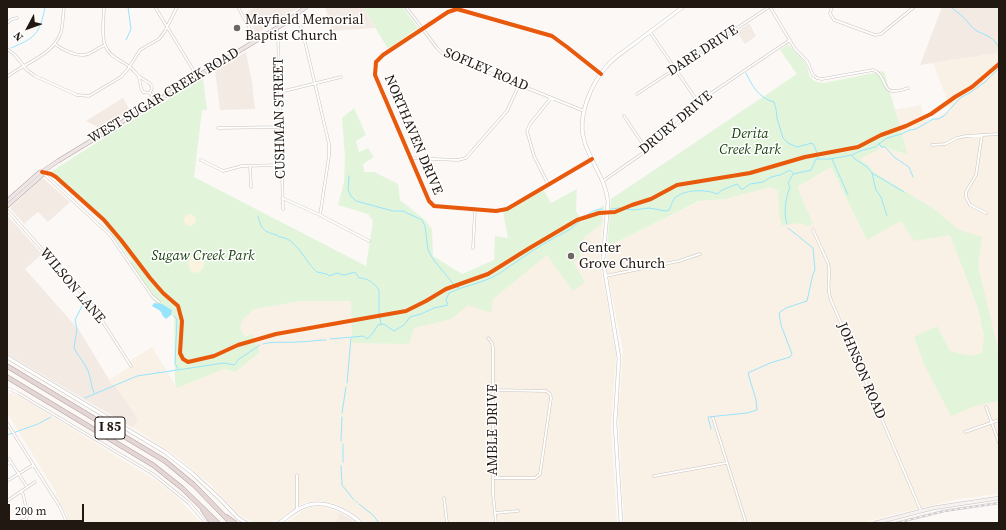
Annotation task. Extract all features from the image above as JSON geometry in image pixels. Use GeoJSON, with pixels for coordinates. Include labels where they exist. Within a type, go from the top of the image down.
{"type":"FeatureCollection","features":[{"type":"Feature","properties":{"kind":"highway","name":"I 85"},"geometry":{"type":"LineString","coordinates":[[7,366],[165,461],[194,485],[230,523]]}},
{"type":"Feature","properties":{"kind":"highway","name":"I 85"},"geometry":{"type":"LineString","coordinates":[[7,377],[140,457],[165,474],[188,493],[218,523]]}},
{"type":"Feature","properties":{"kind":"highway"},"geometry":{"type":"LineString","coordinates":[[188,493],[212,523]]}},
{"type":"Feature","properties":{"kind":"highway"},"geometry":{"type":"LineString","coordinates":[[224,515],[235,523]]}},
{"type":"Feature","properties":{"kind":"main road","name":"WEST SUGAR CREEK ROAD"},"geometry":{"type":"LineString","coordinates":[[7,201],[40,172],[276,28],[306,7]]}},
{"type":"Feature","properties":{"kind":"main road","name":"WEST SUGAR CREEK ROAD"},"geometry":{"type":"LineString","coordinates":[[7,206],[42,175],[42,172]]}},
{"type":"Feature","properties":{"kind":"main road"},"geometry":{"type":"LineString","coordinates":[[876,523],[921,511],[999,498]]}},
{"type":"Feature","properties":{"kind":"street"},"geometry":{"type":"LineString","coordinates":[[7,77],[48,51],[55,44],[61,32],[64,7]]}},
{"type":"Feature","properties":{"kind":"street"},"geometry":{"type":"LineString","coordinates":[[104,7],[105,45],[112,55],[130,66],[140,77],[152,85],[150,93]]}},
{"type":"Feature","properties":{"kind":"street"},"geometry":{"type":"LineString","coordinates":[[155,7],[197,76]]}},
{"type":"Feature","properties":{"kind":"street"},"geometry":{"type":"LineString","coordinates":[[7,49],[14,54],[31,74],[77,95],[84,97],[93,95],[125,73],[140,50],[158,40],[167,27],[177,7]]}},
{"type":"Feature","properties":{"kind":"street"},"geometry":{"type":"LineString","coordinates":[[238,7],[256,40]]}},
{"type":"Feature","properties":{"kind":"street","name":"SOFLEY ROAD"},"geometry":{"type":"LineString","coordinates":[[406,7],[443,54],[584,111]]}},
{"type":"Feature","properties":{"kind":"street"},"geometry":{"type":"LineString","coordinates":[[621,523],[615,423],[619,358],[605,276],[603,252],[608,202],[607,191],[585,144],[582,124],[584,111],[591,93],[605,68],[618,56],[683,7]]}},
{"type":"Feature","properties":{"kind":"street"},"geometry":{"type":"LineString","coordinates":[[770,7],[796,49],[807,61],[811,72],[817,78],[822,79],[873,70],[882,76],[889,90],[895,92],[908,88]]}},
{"type":"Feature","properties":{"kind":"street","name":"DARE DRIVE"},"geometry":{"type":"LineString","coordinates":[[637,94],[770,7]]}},
{"type":"Feature","properties":{"kind":"street"},"geometry":{"type":"LineString","coordinates":[[832,7],[830,13],[834,20],[875,35],[881,34],[914,7]]}},
{"type":"Feature","properties":{"kind":"street","name":"NORTHAVEN DRIVE"},"geometry":{"type":"LineString","coordinates":[[592,159],[507,209],[498,211],[438,207],[432,205],[429,202],[389,111],[375,75],[375,69],[376,62],[380,57],[454,9],[552,36],[601,74]]}},
{"type":"Feature","properties":{"kind":"street"},"geometry":{"type":"LineString","coordinates":[[295,16],[302,29],[330,149],[320,215]]}},
{"type":"Feature","properties":{"kind":"street"},"geometry":{"type":"LineString","coordinates":[[7,23],[12,19],[17,18]]}},
{"type":"Feature","properties":{"kind":"street","name":"CUSHMAN STREET"},"geometry":{"type":"LineString","coordinates":[[276,28],[278,35],[280,92],[282,209]]}},
{"type":"Feature","properties":{"kind":"street"},"geometry":{"type":"LineString","coordinates":[[650,32],[698,102]]}},
{"type":"Feature","properties":{"kind":"street","name":"DRURY DRIVE"},"geometry":{"type":"LineString","coordinates":[[603,181],[666,136],[698,102],[790,40]]}},
{"type":"Feature","properties":{"kind":"street"},"geometry":{"type":"LineString","coordinates":[[55,44],[81,55],[88,54],[105,45]]}},
{"type":"Feature","properties":{"kind":"street"},"geometry":{"type":"LineString","coordinates":[[140,77],[143,92],[150,93],[156,101]]}},
{"type":"Feature","properties":{"kind":"street"},"geometry":{"type":"LineString","coordinates":[[280,92],[341,77]]}},
{"type":"Feature","properties":{"kind":"street"},"geometry":{"type":"LineString","coordinates":[[410,158],[458,160],[466,158],[506,111],[519,85]]}},
{"type":"Feature","properties":{"kind":"street"},"geometry":{"type":"LineString","coordinates":[[548,184],[534,156],[527,130],[551,98]]}},
{"type":"Feature","properties":{"kind":"street"},"geometry":{"type":"LineString","coordinates":[[624,116],[647,150]]}},
{"type":"Feature","properties":{"kind":"street"},"geometry":{"type":"LineString","coordinates":[[218,128],[280,127]]}},
{"type":"Feature","properties":{"kind":"street"},"geometry":{"type":"LineString","coordinates":[[932,145],[948,143],[962,136],[999,134]]}},
{"type":"Feature","properties":{"kind":"street"},"geometry":{"type":"LineString","coordinates":[[982,135],[976,175],[966,192],[966,197],[970,205],[986,213]]}},
{"type":"Feature","properties":{"kind":"street"},"geometry":{"type":"LineString","coordinates":[[201,160],[223,171],[238,166],[281,165]]}},
{"type":"Feature","properties":{"kind":"street"},"geometry":{"type":"LineString","coordinates":[[250,166],[251,187]]}},
{"type":"Feature","properties":{"kind":"street"},"geometry":{"type":"LineString","coordinates":[[42,172],[110,235],[152,296],[159,302]]}},
{"type":"Feature","properties":{"kind":"street"},"geometry":{"type":"LineString","coordinates":[[282,198],[320,215],[369,241]]}},
{"type":"Feature","properties":{"kind":"street"},"geometry":{"type":"LineString","coordinates":[[473,248],[475,209]]}},
{"type":"Feature","properties":{"kind":"street","name":"WILSON LANE"},"geometry":{"type":"LineString","coordinates":[[7,210],[92,305],[131,366]]}},
{"type":"Feature","properties":{"kind":"street","name":"JOHNSON ROAD"},"geometry":{"type":"LineString","coordinates":[[813,230],[828,263],[828,288],[830,298],[921,511]]}},
{"type":"Feature","properties":{"kind":"street"},"geometry":{"type":"LineString","coordinates":[[605,276],[678,261],[700,254]]}},
{"type":"Feature","properties":{"kind":"street","name":"AMBLE DRIVE"},"geometry":{"type":"LineString","coordinates":[[488,338],[492,343],[493,478],[496,523]]}},
{"type":"Feature","properties":{"kind":"street"},"geometry":{"type":"LineString","coordinates":[[7,357],[164,452],[192,474],[220,499],[238,518],[246,523]]}},
{"type":"Feature","properties":{"kind":"street"},"geometry":{"type":"LineString","coordinates":[[7,388],[18,393],[153,474],[189,503],[206,523]]}},
{"type":"Feature","properties":{"kind":"street"},"geometry":{"type":"LineString","coordinates":[[493,390],[546,392],[549,393],[551,398],[544,456],[541,473],[539,476],[535,478],[493,478]]}},
{"type":"Feature","properties":{"kind":"street"},"geometry":{"type":"LineString","coordinates":[[986,407],[999,443]]}},
{"type":"Feature","properties":{"kind":"street"},"geometry":{"type":"LineString","coordinates":[[712,418],[746,523]]}},
{"type":"Feature","properties":{"kind":"street"},"geometry":{"type":"LineString","coordinates":[[964,432],[999,420]]}},
{"type":"Feature","properties":{"kind":"street"},"geometry":{"type":"LineString","coordinates":[[7,423],[60,507],[67,523]]}},
{"type":"Feature","properties":{"kind":"street"},"geometry":{"type":"LineString","coordinates":[[7,464],[10,460],[27,487]]}},
{"type":"Feature","properties":{"kind":"street"},"geometry":{"type":"LineString","coordinates":[[654,476],[726,462]]}},
{"type":"Feature","properties":{"kind":"street"},"geometry":{"type":"LineString","coordinates":[[7,482],[33,465]]}},
{"type":"Feature","properties":{"kind":"street"},"geometry":{"type":"LineString","coordinates":[[297,510],[298,475]]}},
{"type":"Feature","properties":{"kind":"street"},"geometry":{"type":"LineString","coordinates":[[7,501],[35,482]]}},
{"type":"Feature","properties":{"kind":"street"},"geometry":{"type":"LineString","coordinates":[[18,523],[26,519],[28,515],[21,491]]}},
{"type":"Feature","properties":{"kind":"street"},"geometry":{"type":"LineString","coordinates":[[444,498],[447,523]]}},
{"type":"Feature","properties":{"kind":"street"},"geometry":{"type":"LineString","coordinates":[[279,523],[297,510],[309,504],[329,505],[348,514],[361,523]]}},
{"type":"Feature","properties":{"kind":"street"},"geometry":{"type":"LineString","coordinates":[[495,513],[518,511]]}},
{"type":"Feature","properties":{"kind":"shaded area"},"geometry":{"type":"Polygon","coordinates":[[[255,7],[300,7],[256,34],[245,13],[255,7]]]}},
{"type":"Feature","properties":{"kind":"shaded area"},"geometry":{"type":"Polygon","coordinates":[[[325,7],[363,7],[375,28],[332,31],[325,7]]]}},
{"type":"Feature","properties":{"kind":"shaded area"},"geometry":{"type":"Polygon","coordinates":[[[942,7],[999,7],[999,53],[920,65],[942,7]]]}},
{"type":"Feature","properties":{"kind":"shaded area"},"geometry":{"type":"Polygon","coordinates":[[[749,23],[756,36],[745,44],[737,32],[749,23]]]}},
{"type":"Feature","properties":{"kind":"shaded area"},"geometry":{"type":"Polygon","coordinates":[[[246,52],[252,82],[255,109],[220,110],[215,70],[246,52]]]}},
{"type":"Feature","properties":{"kind":"shaded area"},"geometry":{"type":"Polygon","coordinates":[[[999,53],[999,494],[959,499],[863,523],[624,523],[618,411],[623,351],[607,271],[607,247],[767,168],[875,143],[907,155],[894,110],[921,105],[926,123],[951,110],[933,63],[999,53]]]}},
{"type":"Feature","properties":{"kind":"shaded area"},"geometry":{"type":"Polygon","coordinates":[[[123,98],[130,110],[101,129],[86,121],[123,98]]]}},
{"type":"Feature","properties":{"kind":"shaded area"},"geometry":{"type":"Polygon","coordinates":[[[41,179],[44,179],[70,202],[48,222],[38,212],[24,224],[10,208],[41,179]]]}},
{"type":"Feature","properties":{"kind":"shaded area"},"geometry":{"type":"Polygon","coordinates":[[[604,205],[600,260],[616,355],[611,426],[617,523],[366,523],[338,505],[315,501],[303,503],[297,506],[279,520],[273,522],[254,523],[239,515],[211,485],[172,453],[133,428],[138,419],[115,385],[113,386],[109,380],[129,367],[131,360],[152,347],[176,386],[241,311],[363,285],[354,337],[571,228],[604,205]]]}},
{"type":"Feature","properties":{"kind":"shaded area"},"geometry":{"type":"Polygon","coordinates":[[[7,215],[42,254],[25,269],[79,330],[113,386],[115,385],[138,419],[133,428],[7,354],[7,215]]]}},
{"type":"Feature","properties":{"kind":"shaded area"},"geometry":{"type":"Polygon","coordinates":[[[7,392],[19,396],[157,481],[177,497],[201,523],[68,523],[66,514],[55,495],[57,494],[7,413],[7,392]]]}},
{"type":"Feature","properties":{"kind":"shaded area"},"geometry":{"type":"Polygon","coordinates":[[[320,506],[339,512],[338,518],[334,523],[286,523],[304,509],[320,506]]]}},
{"type":"Feature","properties":{"kind":"shaded area"},"geometry":{"type":"Polygon","coordinates":[[[339,512],[357,523],[334,523],[338,518],[339,512]]]}},
{"type":"Feature","properties":{"kind":"green space"},"geometry":{"type":"Polygon","coordinates":[[[363,7],[403,7],[418,28],[388,49],[363,7]]]}},
{"type":"Feature","properties":{"kind":"green space","name":"Derita Creek Park"},"geometry":{"type":"Polygon","coordinates":[[[788,44],[804,61],[811,78],[818,82],[824,83],[884,71],[908,155],[876,144],[880,149],[860,159],[875,173],[934,209],[959,230],[982,237],[978,266],[999,353],[999,401],[975,406],[951,416],[925,366],[914,337],[937,326],[950,351],[971,356],[982,353],[984,336],[978,308],[950,235],[914,241],[901,221],[867,240],[831,167],[797,187],[813,224],[808,226],[798,223],[782,226],[779,213],[778,191],[771,187],[725,199],[699,201],[607,247],[611,199],[797,74],[780,50],[788,44]]]}},
{"type":"Feature","properties":{"kind":"green space","name":"Sugaw Creek Park"},"geometry":{"type":"Polygon","coordinates":[[[203,78],[207,110],[202,110],[194,177],[366,266],[373,221],[368,214],[338,205],[344,182],[345,157],[342,118],[354,108],[366,135],[356,141],[359,152],[368,148],[374,157],[363,164],[364,172],[374,172],[398,184],[400,200],[425,220],[432,229],[433,256],[462,274],[494,260],[495,236],[508,238],[503,212],[543,189],[551,203],[577,189],[576,211],[582,221],[604,205],[602,224],[584,237],[584,245],[580,247],[580,258],[573,262],[585,282],[573,291],[547,255],[493,299],[491,313],[468,305],[451,319],[414,328],[409,344],[352,343],[351,301],[302,301],[254,309],[242,320],[240,329],[245,337],[252,334],[260,352],[235,372],[224,369],[177,388],[175,383],[174,317],[154,301],[128,263],[132,261],[105,226],[110,225],[49,173],[203,78]]]}},
{"type":"Feature","properties":{"kind":"sand"},"geometry":{"type":"Polygon","coordinates":[[[188,214],[192,214],[196,220],[192,226],[188,226],[184,222],[184,218],[188,214]]]}},
{"type":"Feature","properties":{"kind":"sand"},"geometry":{"type":"Polygon","coordinates":[[[192,255],[200,255],[204,258],[204,267],[198,273],[192,271],[189,267],[188,263],[192,255]]]}},
{"type":"Feature","properties":{"kind":"water"},"geometry":{"type":"Polygon","coordinates":[[[154,303],[162,304],[172,310],[171,315],[166,319],[160,311],[152,306],[154,303]]]}},
{"type":"Feature","properties":{"kind":"waterway"},"geometry":{"type":"LineString","coordinates":[[11,48],[26,41],[35,34],[41,23],[45,7]]}},
{"type":"Feature","properties":{"kind":"waterway"},"geometry":{"type":"LineString","coordinates":[[126,40],[131,29],[128,7]]}},
{"type":"Feature","properties":{"kind":"waterway"},"geometry":{"type":"LineString","coordinates":[[951,7],[975,30],[992,39],[999,48]]}},
{"type":"Feature","properties":{"kind":"waterway"},"geometry":{"type":"LineString","coordinates":[[611,209],[619,208],[633,210],[649,208],[666,211],[669,210],[674,199],[683,193],[707,191],[717,194],[722,190],[737,184],[741,189],[743,189],[750,184],[763,182],[771,177],[780,175],[790,170],[794,174],[811,170],[816,159],[830,159],[852,155],[875,147],[887,138],[916,129],[933,119],[938,119],[944,116],[960,98],[985,82],[999,68]]}},
{"type":"Feature","properties":{"kind":"waterway"},"geometry":{"type":"LineString","coordinates":[[746,73],[757,91],[764,98],[774,102],[783,138],[788,143],[797,147],[812,143],[815,147],[818,158]]}},
{"type":"Feature","properties":{"kind":"waterway"},"geometry":{"type":"LineString","coordinates":[[879,143],[881,147],[885,147],[894,157],[909,167],[913,177]]}},
{"type":"Feature","properties":{"kind":"waterway"},"geometry":{"type":"LineString","coordinates":[[852,156],[867,167],[872,173],[876,190],[881,197],[887,216]]}},
{"type":"Feature","properties":{"kind":"waterway"},"geometry":{"type":"LineString","coordinates":[[832,159],[848,195]]}},
{"type":"Feature","properties":{"kind":"waterway"},"geometry":{"type":"LineString","coordinates":[[872,173],[904,192]]}},
{"type":"Feature","properties":{"kind":"waterway"},"geometry":{"type":"LineString","coordinates":[[787,224],[785,210],[790,187],[788,183],[793,174]]}},
{"type":"Feature","properties":{"kind":"waterway"},"geometry":{"type":"LineString","coordinates":[[349,176],[348,190],[356,201],[393,211],[403,211],[422,220],[425,226],[428,250],[433,259],[455,286],[459,288]]}},
{"type":"Feature","properties":{"kind":"waterway"},"geometry":{"type":"LineString","coordinates":[[330,339],[364,336],[367,339],[378,325],[384,324],[394,331],[404,325],[410,317],[434,308],[448,305],[446,300],[449,293],[496,275],[535,249],[569,230],[592,211],[602,209]]}},
{"type":"Feature","properties":{"kind":"waterway"},"geometry":{"type":"LineString","coordinates":[[258,216],[264,230],[290,241],[317,272],[327,274],[329,276],[337,273],[344,275],[355,272],[359,278],[373,283],[379,290],[379,312],[381,324]]}},
{"type":"Feature","properties":{"kind":"waterway"},"geometry":{"type":"LineString","coordinates":[[711,429],[708,417],[747,413],[757,410],[756,400],[748,373],[770,363],[790,357],[792,354],[781,325],[779,313],[786,308],[807,301],[815,270],[813,248],[788,228]]}},
{"type":"Feature","properties":{"kind":"waterway"},"geometry":{"type":"LineString","coordinates":[[83,304],[75,320],[77,329],[74,348],[87,368],[94,393]]}},
{"type":"Feature","properties":{"kind":"waterway"},"geometry":{"type":"LineString","coordinates":[[174,316],[177,319],[175,363],[178,369]]}},
{"type":"Feature","properties":{"kind":"waterway"},"geometry":{"type":"LineString","coordinates":[[347,383],[351,338]]}},
{"type":"Feature","properties":{"kind":"waterway"},"geometry":{"type":"LineString","coordinates":[[263,344],[326,340]]}},
{"type":"Feature","properties":{"kind":"waterway"},"geometry":{"type":"LineString","coordinates":[[85,398],[137,376],[224,363],[234,365],[239,359],[260,345]]}},
{"type":"Feature","properties":{"kind":"waterway"},"geometry":{"type":"LineString","coordinates":[[342,413],[346,387]]}},
{"type":"Feature","properties":{"kind":"waterway"},"geometry":{"type":"LineString","coordinates":[[7,435],[38,424],[51,417]]}},
{"type":"Feature","properties":{"kind":"waterway"},"geometry":{"type":"LineString","coordinates":[[341,441],[342,417]]}},
{"type":"Feature","properties":{"kind":"waterway"},"geometry":{"type":"LineString","coordinates":[[343,444],[343,462]]}},
{"type":"Feature","properties":{"kind":"waterway"},"geometry":{"type":"LineString","coordinates":[[341,466],[342,485],[354,500]]}},
{"type":"Feature","properties":{"kind":"waterway"},"geometry":{"type":"LineString","coordinates":[[359,504],[373,515],[379,523]]}},
{"type":"Feature","properties":{"kind":"railway"},"geometry":{"type":"LineString","coordinates":[[896,523],[944,511],[999,503]]}},
{"type":"Feature","properties":{"kind":"cycle path"},"geometry":{"type":"LineString","coordinates":[[592,159],[507,209],[496,211],[434,206],[429,201],[375,75],[376,62],[383,55],[448,12],[457,9],[552,36],[601,74]]}},
{"type":"Feature","properties":{"kind":"cycle path"},"geometry":{"type":"LineString","coordinates":[[42,172],[56,177],[104,220],[150,278],[163,293],[178,306],[182,321],[180,353],[183,359],[188,362],[214,356],[238,345],[276,334],[406,311],[446,289],[488,274],[577,220],[599,213],[615,212],[651,199],[677,185],[750,173],[805,157],[858,147],[881,135],[906,126],[931,114],[972,87],[999,64]]}},
{"type":"Feature","properties":{"kind":"place","name":"Mayfield Memorial Baptist Church"},"geometry":{"type":"Point","coordinates":[237,28]}},
{"type":"Feature","properties":{"kind":"place","name":"Center Grove Church"},"geometry":{"type":"Point","coordinates":[571,256]}}]}
